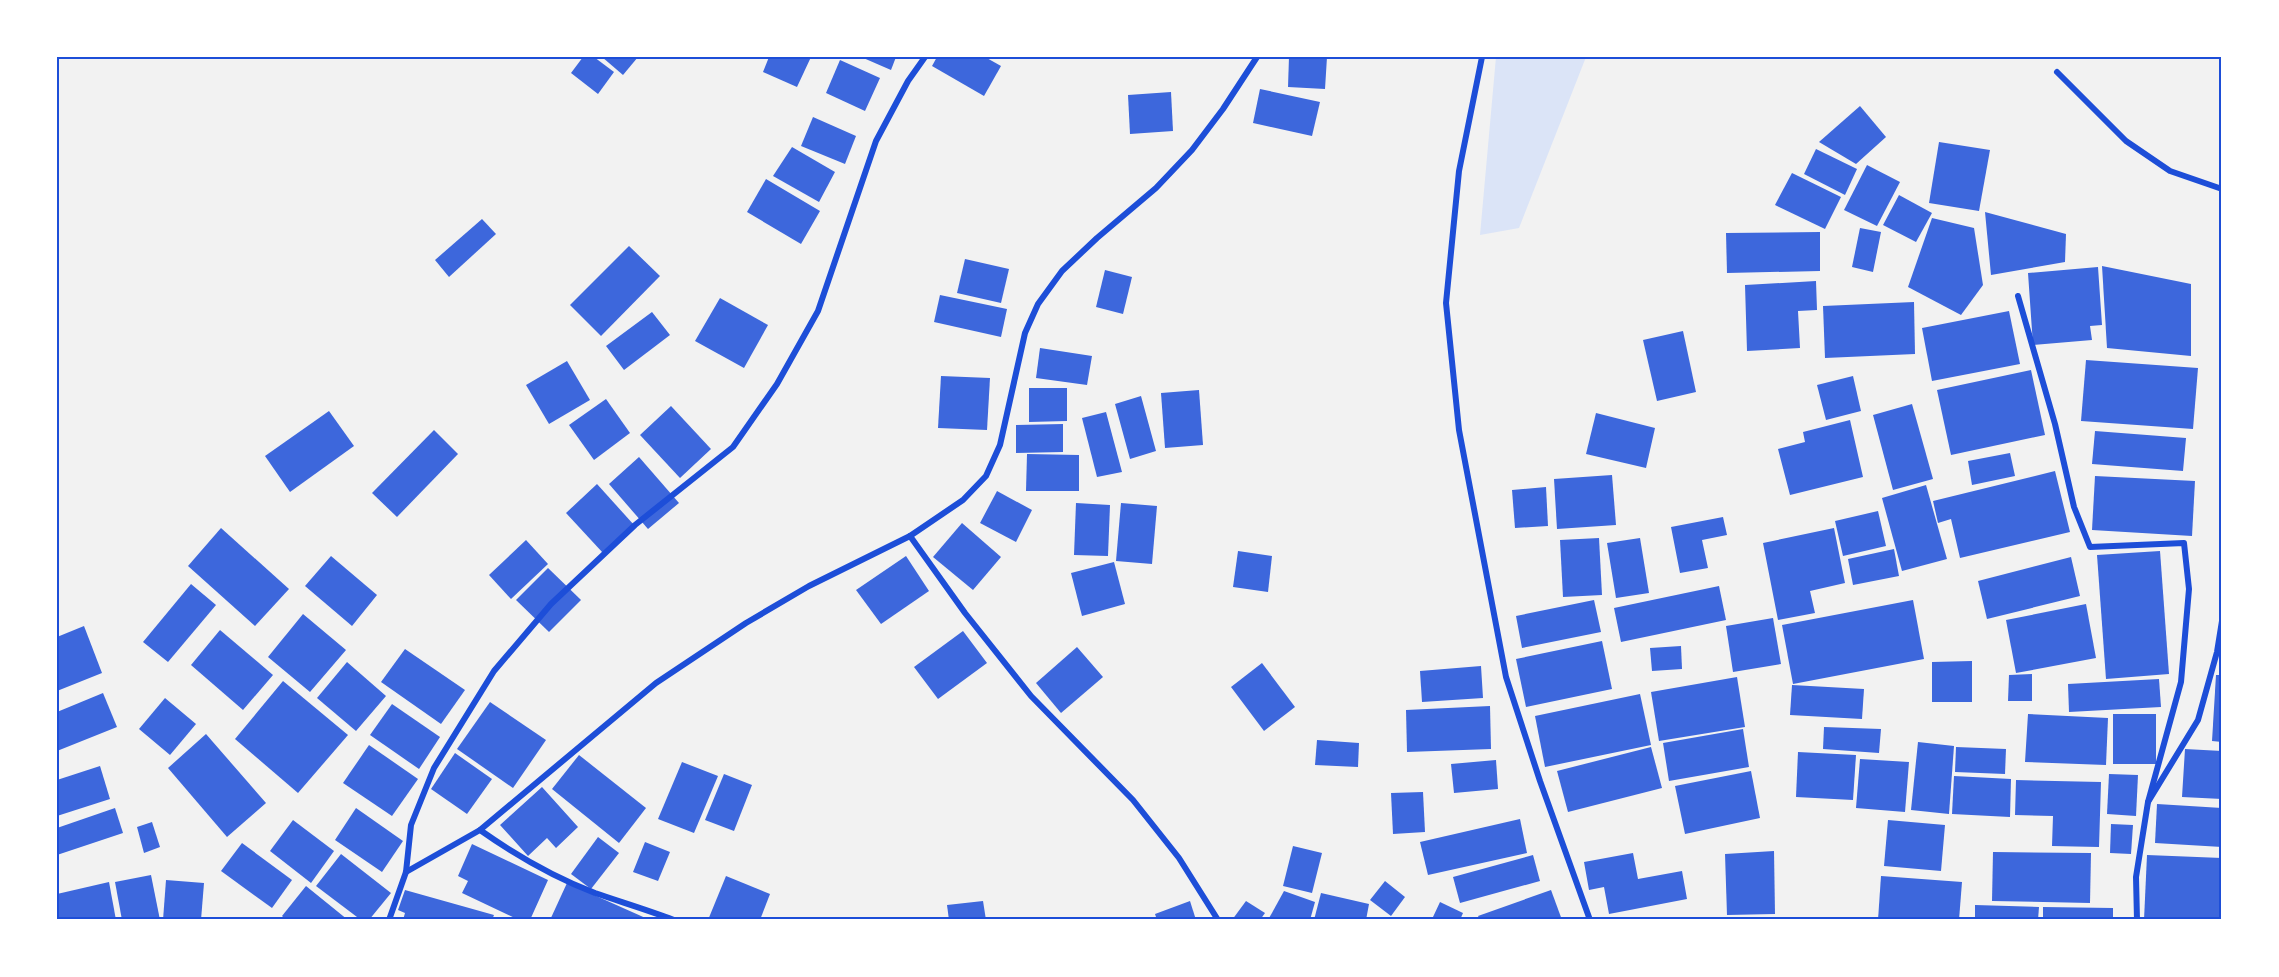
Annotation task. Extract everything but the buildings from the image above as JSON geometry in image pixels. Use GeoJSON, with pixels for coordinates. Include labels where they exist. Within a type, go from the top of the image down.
{"type":"FeatureCollection","features":[{"type":"Feature","properties":{"kind":"street"},"geometry":{"type":"LineString","coordinates":[[389,920],[406,872],[411,825],[434,768],[494,670],[551,604],[635,525],[733,447],[777,384],[818,311],[876,141],[908,81],[925,57]]}},
{"type":"Feature","properties":{"kind":"street"},"geometry":{"type":"LineString","coordinates":[[406,872],[480,830],[656,683],[746,623],[809,586],[910,536],[963,500],[986,476],[1000,445],[1025,333],[1038,304],[1062,271],[1096,238],[1156,188],[1192,150],[1223,109],[1257,57]]}},
{"type":"Feature","properties":{"kind":"street"},"geometry":{"type":"LineString","coordinates":[[1482,57],[1459,171],[1446,303],[1459,430],[1506,677],[1540,781],[1590,920]]}},
{"type":"Feature","properties":{"kind":"street"},"geometry":{"type":"LineString","coordinates":[[2057,72],[2126,141],[2170,171],[2222,189]]}},
{"type":"Feature","properties":{"kind":"street"},"geometry":{"type":"LineString","coordinates":[[2018,296],[2055,424],[2074,507],[2090,547],[2184,543],[2189,589],[2181,682],[2148,802],[2136,877],[2138,920]]}},
{"type":"Feature","properties":{"kind":"street"},"geometry":{"type":"LineString","coordinates":[[910,536],[965,613],[1031,696],[1133,800],[1179,858],[1218,920]]}},
{"type":"Feature","properties":{"kind":"street"},"geometry":{"type":"LineString","coordinates":[[2148,802],[2199,720],[2222,622]]}},
{"type":"Feature","properties":{"kind":"street"},"geometry":{"type":"LineString","coordinates":[[480,830],[507,849],[564,879],[593,892],[674,920]]}},
{"type":"Feature","properties":{"kind":"shaded area"},"geometry":{"type":"Polygon","coordinates":[[[1496,57],[1586,57],[1519,228],[1480,235],[1496,57]]]}}]}
